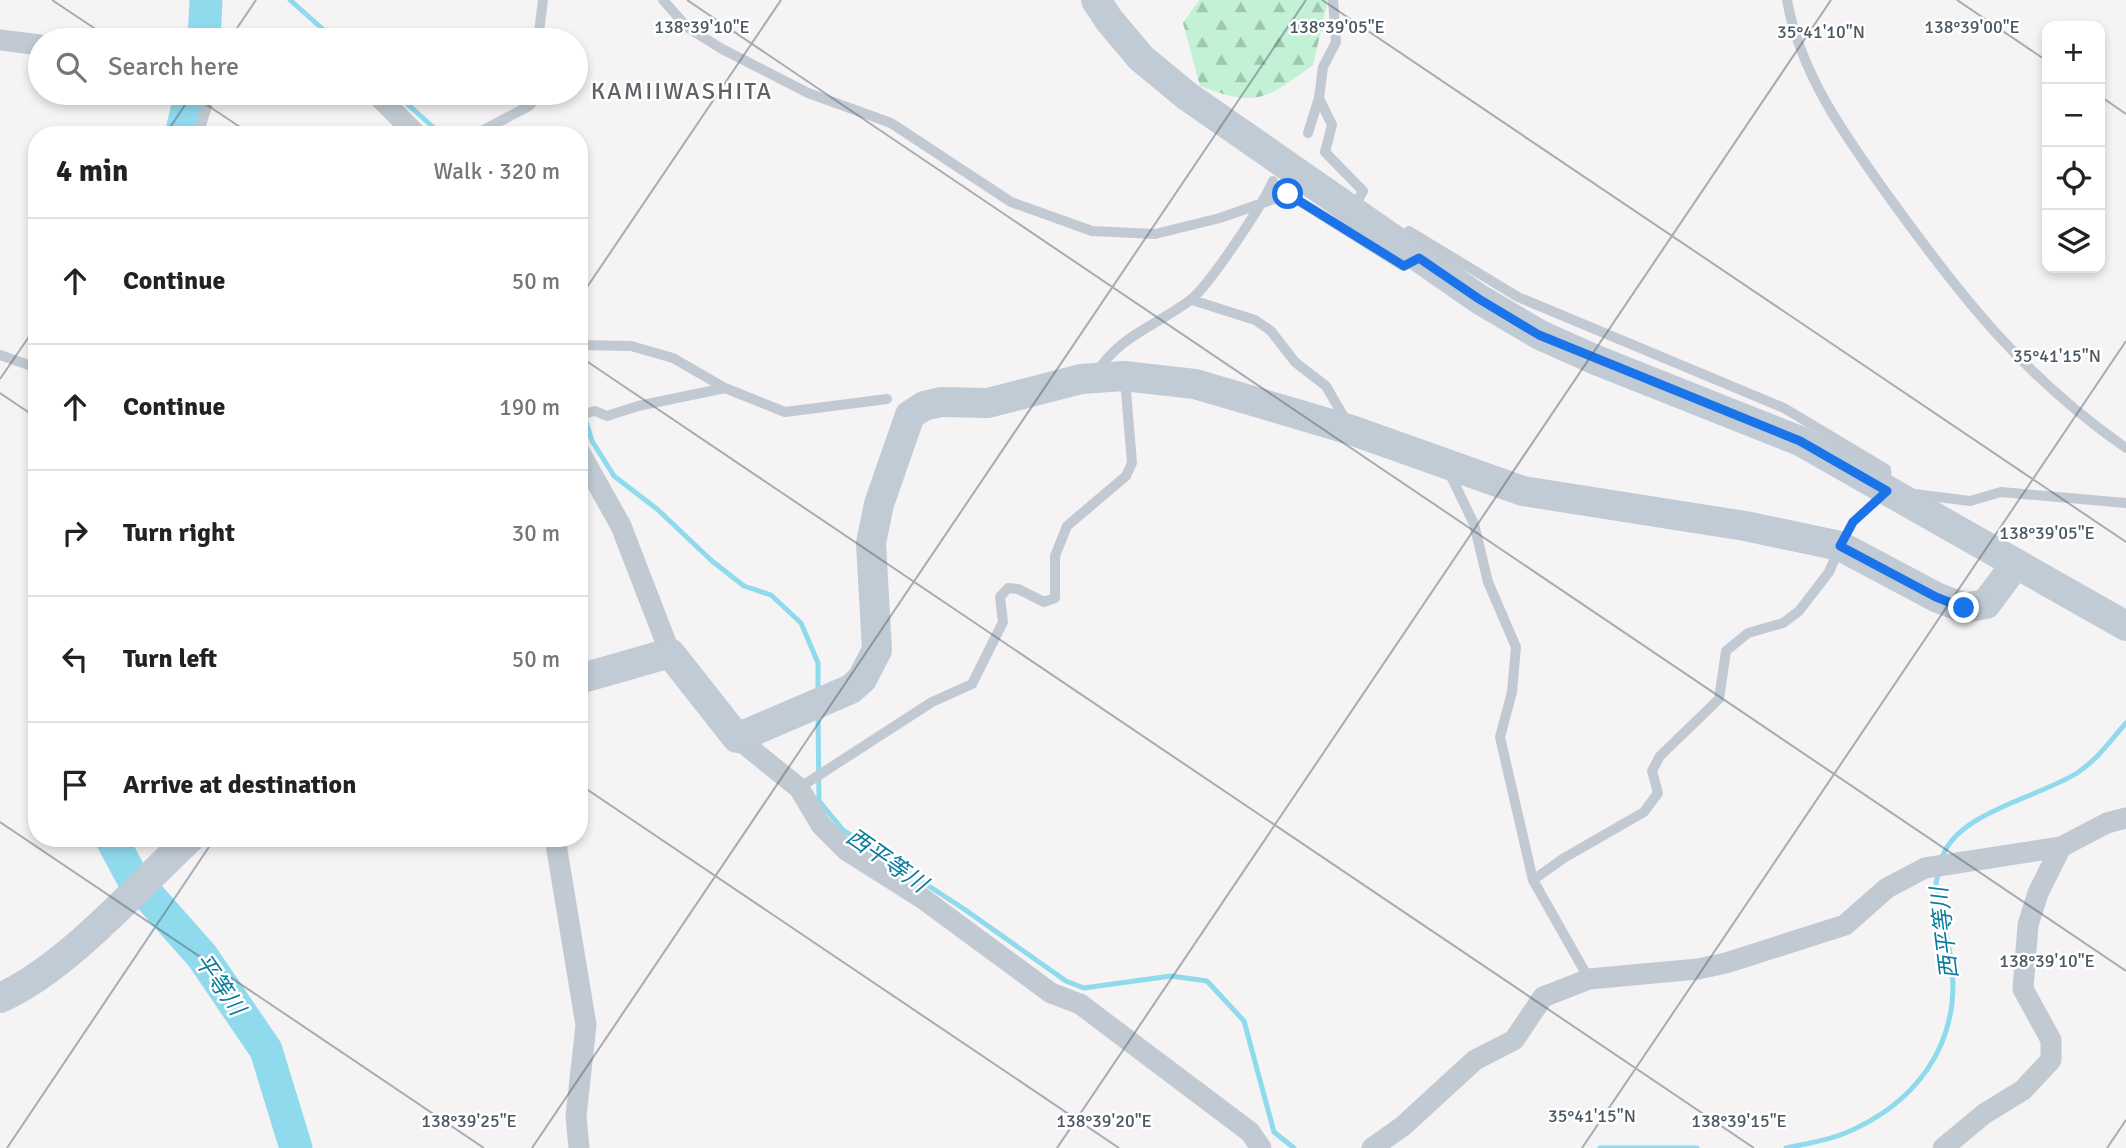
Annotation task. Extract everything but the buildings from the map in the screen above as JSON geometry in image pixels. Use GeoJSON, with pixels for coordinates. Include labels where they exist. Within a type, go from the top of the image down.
{"type":"FeatureCollection","features":[{"type":"Feature","properties":{"kind":"street"},"geometry":{"type":"LineString","coordinates":[[1096,0],[1141,58],[1187,96],[1479,299],[1539,335],[1800,441],[2126,626]]}},
{"type":"Feature","properties":{"kind":"street"},"geometry":{"type":"LineString","coordinates":[[0,40],[28,44]]}},
{"type":"Feature","properties":{"kind":"street"},"geometry":{"type":"LineString","coordinates":[[387,105],[408,126]]}},
{"type":"Feature","properties":{"kind":"street"},"geometry":{"type":"LineString","coordinates":[[737,737],[851,689],[874,659],[877,636],[871,590],[871,543],[879,503],[910,415],[924,406],[941,402],[988,403],[1048,386],[1094,378],[1125,376],[1195,384],[1351,430],[1523,491],[1745,526],[1840,546],[1936,597],[1964,608],[1986,604],[2015,565]]}},
{"type":"Feature","properties":{"kind":"street"},"geometry":{"type":"LineString","coordinates":[[588,467],[621,526],[670,653],[737,737],[802,785],[821,825],[846,850],[922,898],[1051,993],[1080,1004],[1250,1132],[1261,1148]]}},
{"type":"Feature","properties":{"kind":"street"},"geometry":{"type":"LineString","coordinates":[[588,676],[670,653]]}},
{"type":"Feature","properties":{"kind":"street"},"geometry":{"type":"LineString","coordinates":[[1371,1148],[1403,1126],[1475,1060],[1514,1040],[1543,998],[1589,979],[1698,969],[1845,925],[1887,888],[1927,867],[2061,847],[2107,823],[2126,818]]}},
{"type":"Feature","properties":{"kind":"street"},"geometry":{"type":"LineString","coordinates":[[0,998],[20,989],[60,959],[180,847]]}},
{"type":"Feature","properties":{"kind":"street"},"geometry":{"type":"LineString","coordinates":[[556,847],[586,1025],[576,1116],[579,1148]]}},
{"type":"Feature","properties":{"kind":"street"},"geometry":{"type":"LineString","coordinates":[[1943,1148],[1954,1142],[1984,1114],[2023,1090],[2051,1060],[2051,1040],[2023,989],[2028,925],[2038,892],[2061,847]]}},
{"type":"Feature","properties":{"kind":"lane"},"geometry":{"type":"LineString","coordinates":[[540,28],[543,0]]}},
{"type":"Feature","properties":{"kind":"lane"},"geometry":{"type":"LineString","coordinates":[[663,0],[687,27],[722,49],[808,93],[891,122],[1011,202],[1092,231],[1155,233],[1220,218],[1288,194],[1404,266],[1409,251]]}},
{"type":"Feature","properties":{"kind":"lane"},"geometry":{"type":"LineString","coordinates":[[1308,133],[1319,98],[1323,67],[1336,42],[1333,0]]}},
{"type":"Feature","properties":{"kind":"lane"},"geometry":{"type":"LineString","coordinates":[[1787,0],[1792,29],[1815,83],[1858,153],[1950,281],[2016,358],[2078,414],[2126,448]]}},
{"type":"Feature","properties":{"kind":"lane"},"geometry":{"type":"LineString","coordinates":[[1319,98],[1332,125],[1325,152],[1363,191],[1352,212]]}},
{"type":"Feature","properties":{"kind":"lane"},"geometry":{"type":"LineString","coordinates":[[201,126],[207,105]]}},
{"type":"Feature","properties":{"kind":"lane"},"geometry":{"type":"LineString","coordinates":[[491,126],[530,105]]}},
{"type":"Feature","properties":{"kind":"lane"},"geometry":{"type":"LineString","coordinates":[[1094,378],[1116,347],[1192,300],[1265,200],[1273,181]]}},
{"type":"Feature","properties":{"kind":"lane"},"geometry":{"type":"LineString","coordinates":[[1192,300],[1255,320],[1271,331],[1295,362],[1326,386],[1351,430]]}},
{"type":"Feature","properties":{"kind":"lane"},"geometry":{"type":"LineString","coordinates":[[588,345],[631,346],[673,358],[725,388],[785,412],[887,399]]}},
{"type":"Feature","properties":{"kind":"lane"},"geometry":{"type":"LineString","coordinates":[[0,355],[28,365]]}},
{"type":"Feature","properties":{"kind":"lane"},"geometry":{"type":"LineString","coordinates":[[802,785],[932,702],[972,684],[1003,622],[1000,597],[1008,588],[1018,589],[1044,602],[1055,598],[1055,556],[1067,526],[1126,476],[1132,463],[1125,376]]}},
{"type":"Feature","properties":{"kind":"lane"},"geometry":{"type":"LineString","coordinates":[[588,413],[595,411],[607,416],[638,406],[725,388]]}},
{"type":"Feature","properties":{"kind":"lane"},"geometry":{"type":"LineString","coordinates":[[1445,464],[1474,524],[1488,582],[1516,648],[1511,692],[1500,737],[1533,880],[1589,979]]}},
{"type":"Feature","properties":{"kind":"lane"},"geometry":{"type":"LineString","coordinates":[[1887,491],[1970,501],[2001,492],[2126,503]]}},
{"type":"Feature","properties":{"kind":"lane"},"geometry":{"type":"LineString","coordinates":[[1533,880],[1564,858],[1644,812],[1658,793],[1652,771],[1660,757],[1719,699],[1726,651],[1748,633],[1783,623],[1799,611],[1829,572],[1840,546]]}},
{"type":"Feature","properties":{"kind":"path"},"geometry":{"type":"LineString","coordinates":[[1840,546],[1853,522],[1887,491]]}},
{"type":"Feature","properties":{"kind":"green space"},"geometry":{"type":"Polygon","coordinates":[[[1199,0],[1328,0],[1313,65],[1284,86],[1260,96],[1235,97],[1200,86],[1183,23],[1199,0]]]}},
{"type":"Feature","properties":{"kind":"waterway","name":"平等川"},"geometry":{"type":"LineString","coordinates":[[205,28],[206,0]]}},
{"type":"Feature","properties":{"kind":"waterway","name":"西平等川"},"geometry":{"type":"LineString","coordinates":[[290,0],[322,28]]}},
{"type":"Feature","properties":{"kind":"waterway","name":"平等川"},"geometry":{"type":"LineString","coordinates":[[183,126],[188,105]]}},
{"type":"Feature","properties":{"kind":"waterway","name":"西平等川"},"geometry":{"type":"LineString","coordinates":[[408,105],[432,126]]}},
{"type":"Feature","properties":{"kind":"waterway","name":"西平等川"},"geometry":{"type":"LineString","coordinates":[[588,428],[592,441],[614,476],[657,509],[712,561],[744,586],[771,595],[801,623],[818,663],[818,692]]}},
{"type":"Feature","properties":{"kind":"waterway","name":"西平等川"},"geometry":{"type":"LineString","coordinates":[[818,712],[819,801],[843,830],[964,909],[1066,981],[1084,988],[1171,976],[1207,981],[1244,1021],[1274,1132],[1294,1148]]}},
{"type":"Feature","properties":{"kind":"waterway","name":"西平等川"},"geometry":{"type":"LineString","coordinates":[[1941,861],[1949,844],[1962,831],[1999,808],[2077,773],[2097,756],[2126,723]]}},
{"type":"Feature","properties":{"kind":"waterway","name":"平等川"},"geometry":{"type":"LineString","coordinates":[[116,847],[132,877],[202,956],[266,1050],[296,1148]]}},
{"type":"Feature","properties":{"kind":"waterway","name":"西平等川"},"geometry":{"type":"LineString","coordinates":[[1786,1148],[1843,1134],[1891,1107],[1911,1090],[1940,1047],[1953,996],[1952,967],[1936,883],[1939,871]]}},
{"type":"Feature","properties":{"kind":"waterway","name":"西平等川"},"geometry":{"type":"LineString","coordinates":[[1600,1148],[1697,1148]]}},
{"type":"Feature","properties":{"kind":"district","name":"KAMIIWASHITA"},"geometry":{"type":"Point","coordinates":[682,91]}},
{"type":"Feature","properties":{"kind":"route"},"geometry":{"type":"LineString","coordinates":[[1288,194],[1404,266],[1419,258],[1479,299],[1539,335],[1800,441],[1887,491],[1853,522],[1840,546],[1936,597],[1964,608]]}}]}
